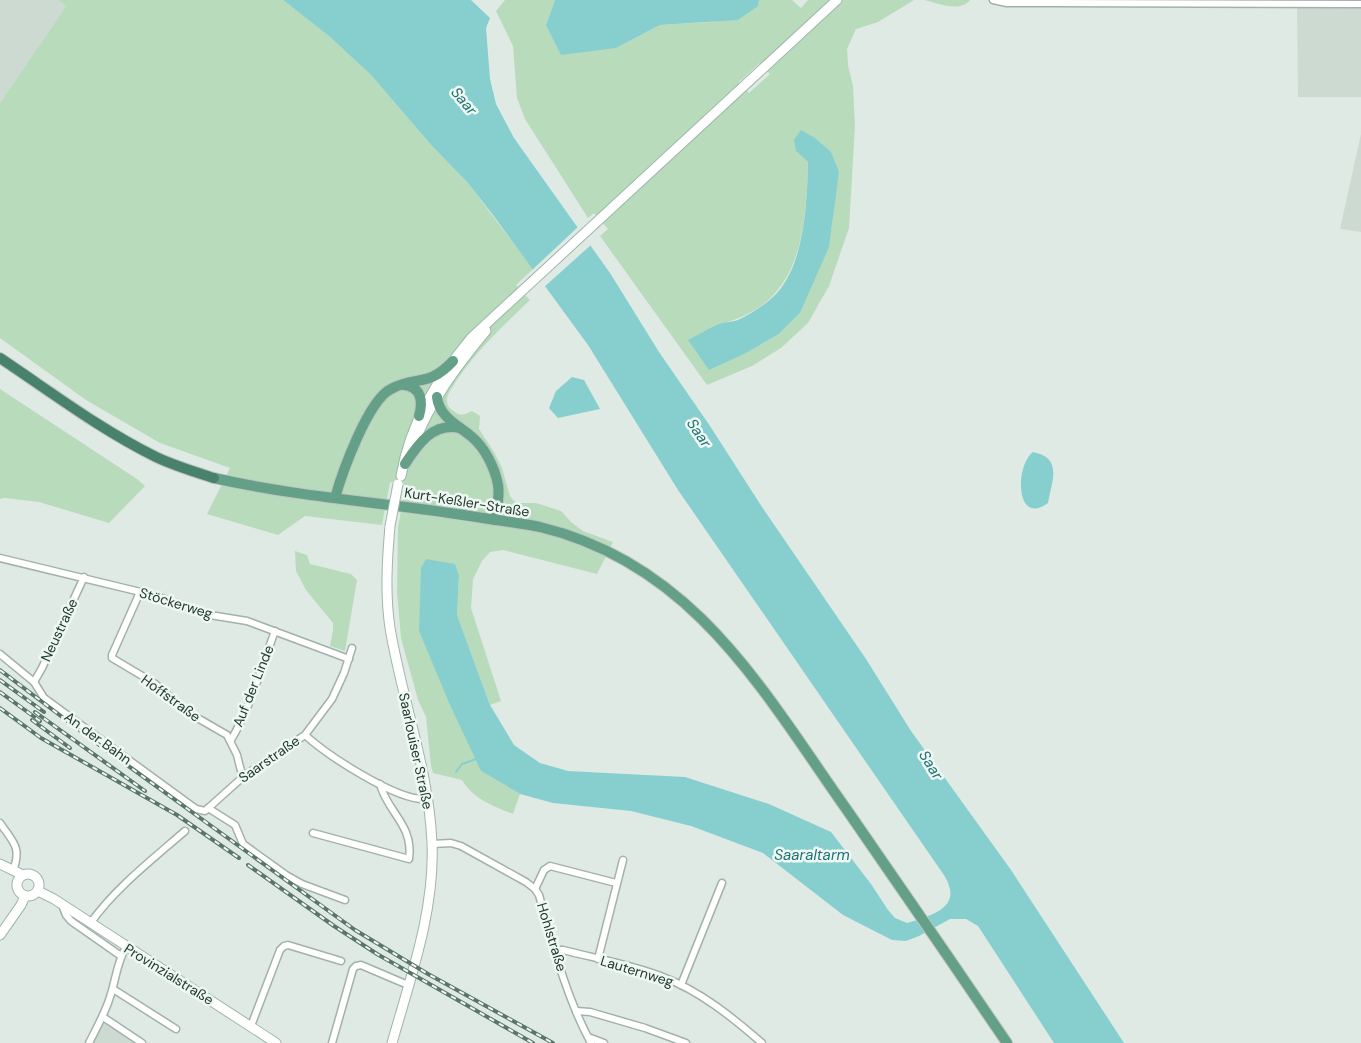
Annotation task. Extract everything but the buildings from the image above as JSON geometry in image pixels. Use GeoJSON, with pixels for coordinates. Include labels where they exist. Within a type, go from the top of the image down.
{"type":"FeatureCollection","features":[{"type":"Feature","properties":{"kind":"highway"},"geometry":{"type":"LineString","coordinates":[[0,358],[138,448],[179,466],[214,478]]}},
{"type":"Feature","properties":{"kind":"main road"},"geometry":{"type":"LineString","coordinates":[[399,480],[408,441],[428,398],[471,338],[502,312],[837,0]]}},
{"type":"Feature","properties":{"kind":"main road"},"geometry":{"type":"LineString","coordinates":[[399,480],[422,424],[437,397],[466,356],[502,312]]}},
{"type":"Feature","properties":{"kind":"main road"},"geometry":{"type":"LineString","coordinates":[[335,498],[344,469],[370,411],[385,392],[401,385],[428,380],[437,376],[453,361]]}},
{"type":"Feature","properties":{"kind":"main road"},"geometry":{"type":"LineString","coordinates":[[401,385],[408,385],[419,393],[422,401],[419,416]]}},
{"type":"Feature","properties":{"kind":"main road"},"geometry":{"type":"LineString","coordinates":[[437,397],[442,411],[474,438],[484,450],[498,485],[496,520]]}},
{"type":"Feature","properties":{"kind":"main road"},"geometry":{"type":"LineString","coordinates":[[405,464],[419,443],[428,436],[444,428],[460,428]]}},
{"type":"Feature","properties":{"kind":"main road","name":"Kurt-Keßler-Straße"},"geometry":{"type":"LineString","coordinates":[[214,478],[241,484],[540,527],[608,552],[656,580],[695,611],[723,640],[754,678],[1007,1043]]}},
{"type":"Feature","properties":{"kind":"main road","name":"Saarlouiser Straße"},"geometry":{"type":"LineString","coordinates":[[392,1043],[418,953],[428,904],[432,844],[425,782],[399,675],[390,627],[388,556],[390,526],[399,480]]}},
{"type":"Feature","properties":{"kind":"main road"},"geometry":{"type":"LineString","coordinates":[[0,867],[23,875],[30,874],[37,877],[40,884],[38,891],[32,896],[25,896],[18,890],[17,883],[0,867]]}},
{"type":"Feature","properties":{"kind":"main road"},"geometry":{"type":"LineString","coordinates":[[17,883],[23,875]]}},
{"type":"Feature","properties":{"kind":"main road","name":"Provinzialstraße"},"geometry":{"type":"LineString","coordinates":[[38,891],[250,1026],[270,1041]]}},
{"type":"Feature","properties":{"kind":"main road"},"geometry":{"type":"LineString","coordinates":[[0,935],[25,896]]}},
{"type":"Feature","properties":{"kind":"street"},"geometry":{"type":"LineString","coordinates":[[993,0],[1056,3],[1361,4]]}},
{"type":"Feature","properties":{"kind":"street","name":"Stöckerweg"},"geometry":{"type":"LineString","coordinates":[[0,558],[158,596],[210,615],[247,621],[349,659]]}},
{"type":"Feature","properties":{"kind":"street","name":"Neustraße"},"geometry":{"type":"LineString","coordinates":[[34,682],[84,577]]}},
{"type":"Feature","properties":{"kind":"street","name":"Hoffstraße"},"geometry":{"type":"LineString","coordinates":[[140,592],[112,658],[154,683],[182,709],[223,733],[230,740]]}},
{"type":"Feature","properties":{"kind":"street","name":"Auf der Linde"},"geometry":{"type":"LineString","coordinates":[[230,740],[252,697],[275,631]]}},
{"type":"Feature","properties":{"kind":"street","name":"Saarstraße"},"geometry":{"type":"LineString","coordinates":[[207,809],[244,776],[305,735],[332,699],[344,673],[352,648]]}},
{"type":"Feature","properties":{"kind":"street","name":"An der Bahn"},"geometry":{"type":"LineString","coordinates":[[0,654],[34,682],[44,698],[196,809],[207,809],[235,825],[238,828],[240,840],[248,848],[302,884],[345,900]]}},
{"type":"Feature","properties":{"kind":"street"},"geometry":{"type":"LineString","coordinates":[[305,735],[337,759],[380,784],[411,798],[419,800],[428,799]]}},
{"type":"Feature","properties":{"kind":"street"},"geometry":{"type":"LineString","coordinates":[[230,740],[239,760],[240,771],[244,776]]}},
{"type":"Feature","properties":{"kind":"street"},"geometry":{"type":"LineString","coordinates":[[313,834],[409,859],[410,843],[407,833],[380,784]]}},
{"type":"Feature","properties":{"kind":"street"},"geometry":{"type":"LineString","coordinates":[[0,822],[18,851],[18,858],[12,871]]}},
{"type":"Feature","properties":{"kind":"street"},"geometry":{"type":"LineString","coordinates":[[90,924],[99,912],[133,878],[185,831]]}},
{"type":"Feature","properties":{"kind":"street","name":"Hohlstraße"},"geometry":{"type":"LineString","coordinates":[[432,844],[451,843],[461,846],[536,889],[576,1011],[589,1040],[604,1043]]}},
{"type":"Feature","properties":{"kind":"street"},"geometry":{"type":"LineString","coordinates":[[598,959],[622,860]]}},
{"type":"Feature","properties":{"kind":"street"},"geometry":{"type":"LineString","coordinates":[[536,889],[547,866],[616,884]]}},
{"type":"Feature","properties":{"kind":"street"},"geometry":{"type":"LineString","coordinates":[[681,985],[722,883]]}},
{"type":"Feature","properties":{"kind":"street","name":"Provinzialstraße"},"geometry":{"type":"LineString","coordinates":[[62,905],[66,915],[79,928],[121,956]]}},
{"type":"Feature","properties":{"kind":"street"},"geometry":{"type":"LineString","coordinates":[[250,1026],[280,950],[284,946],[288,945],[341,961]]}},
{"type":"Feature","properties":{"kind":"street"},"geometry":{"type":"LineString","coordinates":[[88,1043],[102,1017],[113,989],[121,956],[126,947]]}},
{"type":"Feature","properties":{"kind":"street","name":"Lauternweg"},"geometry":{"type":"LineString","coordinates":[[555,950],[563,950],[650,972],[681,985],[717,1007],[760,1042]]}},
{"type":"Feature","properties":{"kind":"street"},"geometry":{"type":"LineString","coordinates":[[332,1043],[356,966],[361,965],[408,985]]}},
{"type":"Feature","properties":{"kind":"street"},"geometry":{"type":"LineString","coordinates":[[113,989],[176,1029]]}},
{"type":"Feature","properties":{"kind":"street"},"geometry":{"type":"LineString","coordinates":[[576,1011],[590,1012],[636,1025],[686,1043]]}},
{"type":"Feature","properties":{"kind":"street"},"geometry":{"type":"LineString","coordinates":[[102,1017],[142,1043]]}},
{"type":"Feature","properties":{"kind":"shaded area"},"geometry":{"type":"Polygon","coordinates":[[[0,0],[58,0],[66,6],[0,103],[0,0]]]}},
{"type":"Feature","properties":{"kind":"shaded area"},"geometry":{"type":"Polygon","coordinates":[[[1317,0],[1361,0],[1361,97],[1298,97],[1297,9],[1317,0]]]}},
{"type":"Feature","properties":{"kind":"shaded area"},"geometry":{"type":"Polygon","coordinates":[[[1361,134],[1361,232],[1340,229],[1361,134]]]}},
{"type":"Feature","properties":{"kind":"shaded area"},"geometry":{"type":"Polygon","coordinates":[[[104,1023],[136,1043],[93,1043],[104,1023]]]}},
{"type":"Feature","properties":{"kind":"green space"},"geometry":{"type":"Polygon","coordinates":[[[58,0],[283,0],[330,37],[371,75],[432,146],[467,182],[533,269],[516,285],[530,300],[471,361],[450,391],[447,398],[448,404],[452,410],[461,415],[472,411],[480,416],[479,429],[502,468],[510,496],[514,501],[519,503],[536,503],[561,511],[583,531],[613,542],[597,574],[503,550],[490,552],[482,561],[473,579],[471,608],[501,701],[490,705],[457,615],[459,576],[426,559],[481,771],[520,794],[513,814],[491,805],[478,797],[462,780],[433,773],[426,717],[418,700],[401,638],[397,592],[398,527],[406,485],[390,482],[382,525],[305,516],[278,535],[207,514],[230,468],[160,443],[86,400],[0,338],[0,103],[66,6],[58,0]]]}},
{"type":"Feature","properties":{"kind":"green space"},"geometry":{"type":"Polygon","coordinates":[[[505,0],[555,0],[546,25],[616,48],[660,25],[713,22],[758,6],[759,0],[792,0],[801,8],[808,0],[914,0],[878,22],[856,29],[847,49],[848,65],[853,86],[855,126],[849,228],[829,286],[808,323],[781,348],[752,366],[707,385],[600,236],[608,229],[594,213],[588,218],[525,119],[517,98],[513,46],[496,11],[505,0]],[[760,63],[739,82],[749,93],[770,74],[760,63]],[[796,151],[808,162],[805,214],[801,239],[794,262],[783,283],[768,301],[747,314],[720,324],[746,353],[779,334],[800,313],[832,227],[833,206],[839,172],[796,151]]]}},
{"type":"Feature","properties":{"kind":"green space"},"geometry":{"type":"Polygon","coordinates":[[[924,0],[970,0],[966,4],[955,7],[924,0]]]}},
{"type":"Feature","properties":{"kind":"green space"},"geometry":{"type":"Polygon","coordinates":[[[0,389],[145,486],[109,523],[39,502],[0,499],[0,389]]]}},
{"type":"Feature","properties":{"kind":"green space"},"geometry":{"type":"Polygon","coordinates":[[[295,551],[307,555],[310,564],[351,574],[357,580],[345,651],[330,646],[333,623],[306,590],[296,571],[295,551]]]}},
{"type":"Feature","properties":{"kind":"water"},"geometry":{"type":"Polygon","coordinates":[[[283,0],[471,0],[490,18],[486,28],[490,79],[496,104],[514,138],[610,273],[659,352],[866,659],[911,731],[1011,870],[1124,1043],[1054,1043],[978,926],[966,919],[950,919],[906,941],[892,940],[843,915],[763,853],[691,826],[631,811],[553,803],[520,794],[481,771],[450,705],[419,631],[421,568],[426,559],[455,564],[459,576],[457,615],[490,705],[514,745],[540,763],[568,771],[685,777],[769,804],[831,832],[871,884],[888,910],[895,918],[907,923],[937,912],[944,907],[950,894],[944,875],[678,490],[588,345],[493,215],[467,182],[432,146],[371,75],[330,37],[283,0]]]}},
{"type":"Feature","properties":{"kind":"water"},"geometry":{"type":"Polygon","coordinates":[[[555,0],[759,0],[758,6],[738,20],[660,25],[616,48],[561,55],[546,25],[555,0]]]}},
{"type":"Feature","properties":{"kind":"water"},"geometry":{"type":"Polygon","coordinates":[[[801,130],[815,138],[831,152],[839,172],[829,247],[800,313],[779,334],[746,353],[709,370],[688,340],[719,324],[738,320],[768,301],[786,281],[793,266],[799,249],[807,195],[808,162],[796,151],[794,140],[801,130]]]}},
{"type":"Feature","properties":{"kind":"water"},"geometry":{"type":"Polygon","coordinates":[[[572,377],[584,380],[600,409],[558,418],[549,408],[556,391],[572,377]]]}},
{"type":"Feature","properties":{"kind":"water"},"geometry":{"type":"Polygon","coordinates":[[[1033,452],[1049,459],[1053,471],[1048,503],[1037,508],[1029,507],[1024,501],[1021,491],[1023,469],[1027,459],[1033,452]]]}},
{"type":"Feature","properties":{"kind":"pier"},"geometry":{"type":"Polygon","coordinates":[[[579,226],[592,244],[543,288],[531,271],[579,226]]]}},
{"type":"Feature","properties":{"kind":"waterway"},"geometry":{"type":"LineString","coordinates":[[456,772],[462,764],[476,759]]}},
{"type":"Feature","properties":{"kind":"railway"},"geometry":{"type":"LineString","coordinates":[[0,670],[102,747],[355,930],[428,974],[553,1043]]}},
{"type":"Feature","properties":{"kind":"railway"},"geometry":{"type":"LineString","coordinates":[[0,680],[44,712]]}},
{"type":"Feature","properties":{"kind":"railway"},"geometry":{"type":"LineString","coordinates":[[0,692],[40,721]]}},
{"type":"Feature","properties":{"kind":"railway"},"geometry":{"type":"LineString","coordinates":[[0,708],[41,738],[177,815],[239,858]]}},
{"type":"Feature","properties":{"kind":"railway"},"geometry":{"type":"LineString","coordinates":[[35,712],[145,791]]}},
{"type":"Feature","properties":{"kind":"railway"},"geometry":{"type":"LineString","coordinates":[[32,720],[70,748]]}},
{"type":"Feature","properties":{"kind":"railway"},"geometry":{"type":"LineString","coordinates":[[248,865],[377,954],[533,1043]]}},
{"type":"Feature","properties":{"kind":"water label","name":"Saar"},"geometry":{"type":"Point","coordinates":[464,101]}},
{"type":"Feature","properties":{"kind":"water label","name":"Saar"},"geometry":{"type":"Point","coordinates":[699,433]}},
{"type":"Feature","properties":{"kind":"water label","name":"Saar"},"geometry":{"type":"Point","coordinates":[931,765]}},
{"type":"Feature","properties":{"kind":"water label","name":"Saaraltarm"},"geometry":{"type":"Point","coordinates":[812,855]}}]}
